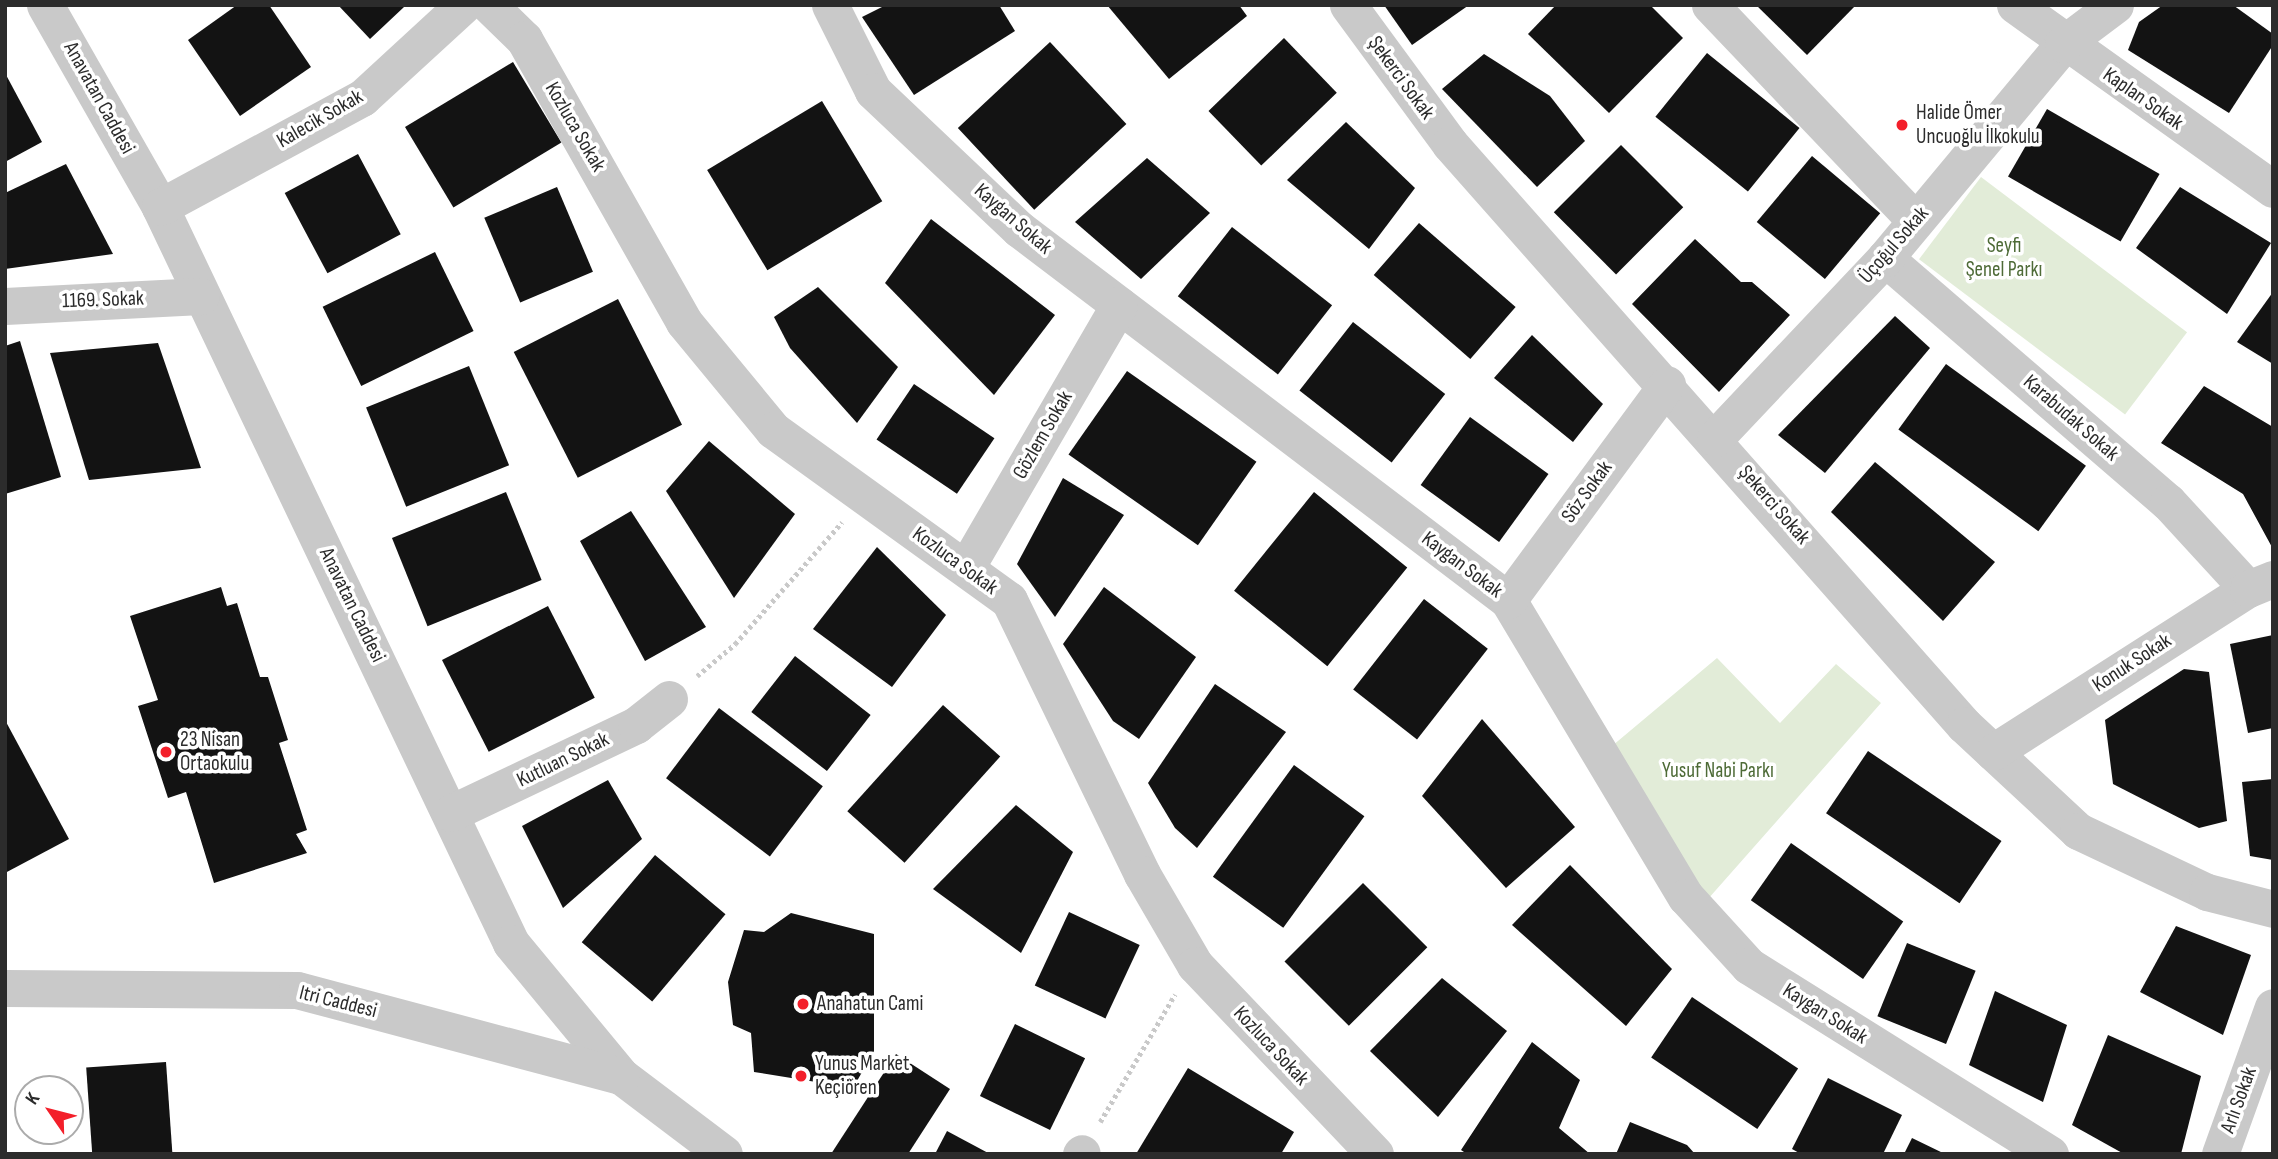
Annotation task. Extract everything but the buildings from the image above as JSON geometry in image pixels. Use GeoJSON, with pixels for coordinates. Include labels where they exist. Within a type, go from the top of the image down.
{"type":"FeatureCollection","features":[{"type":"Feature","properties":{"kind":"street","name":"Anavatan Caddesi"},"geometry":{"type":"LineString","coordinates":[[46,5],[160,207],[511,943],[621,1076],[724,1154]]}},
{"type":"Feature","properties":{"kind":"street","name":"Kalecik Sokak"},"geometry":{"type":"LineString","coordinates":[[160,207],[362,98],[463,5]]}},
{"type":"Feature","properties":{"kind":"street","name":"Kozluca Sokak"},"geometry":{"type":"LineString","coordinates":[[489,5],[524,39],[684,322],[773,430],[864,498],[967,566],[1009,600],[1142,874],[1195,965],[1376,1154]]}},
{"type":"Feature","properties":{"kind":"street","name":"Kaygan Sokak"},"geometry":{"type":"LineString","coordinates":[[830,5],[873,91],[1019,229],[1508,600],[1686,897],[1749,966],[2050,1154]]}},
{"type":"Feature","properties":{"kind":"street","name":"Şekerci Sokak"},"geometry":{"type":"LineString","coordinates":[[1348,5],[1450,144],[1993,752],[2078,831],[2207,892],[2273,909]]}},
{"type":"Feature","properties":{"kind":"street"},"geometry":{"type":"LineString","coordinates":[[1710,5],[1916,221]]}},
{"type":"Feature","properties":{"kind":"street","name":"Kaplan Sokak"},"geometry":{"type":"LineString","coordinates":[[2015,5],[2063,44],[2273,189]]}},
{"type":"Feature","properties":{"kind":"street","name":"Üçoğul Sokak"},"geometry":{"type":"LineString","coordinates":[[1715,438],[1885,258],[2063,44],[2115,5]]}},
{"type":"Feature","properties":{"kind":"street","name":"Karabudak Sokak"},"geometry":{"type":"LineString","coordinates":[[1885,258],[2260,584]]}},
{"type":"Feature","properties":{"kind":"street","name":"1169. Sokak"},"geometry":{"type":"LineString","coordinates":[[5,306],[201,296]]}},
{"type":"Feature","properties":{"kind":"street","name":"Gözlem Sokak"},"geometry":{"type":"LineString","coordinates":[[967,566],[1119,305]]}},
{"type":"Feature","properties":{"kind":"street","name":"Söz Sokak"},"geometry":{"type":"LineString","coordinates":[[1508,600],[1667,384]]}},
{"type":"Feature","properties":{"kind":"street","name":"Konuk Sokak"},"geometry":{"type":"LineString","coordinates":[[1993,752],[2260,584]]}},
{"type":"Feature","properties":{"kind":"street","name":"Kutluan Sokak"},"geometry":{"type":"LineString","coordinates":[[451,813],[636,725],[669,699]]}},
{"type":"Feature","properties":{"kind":"street","name":"Itri Caddesi"},"geometry":{"type":"LineString","coordinates":[[5,988],[297,990],[621,1076]]}},
{"type":"Feature","properties":{"kind":"street","name":"Arlı Sokak"},"geometry":{"type":"LineString","coordinates":[[2220,1154],[2273,1007]]}},
{"type":"Feature","properties":{"kind":"path"},"geometry":{"type":"LineString","coordinates":[[669,699],[735,644],[864,498]]}},
{"type":"Feature","properties":{"kind":"path"},"geometry":{"type":"LineString","coordinates":[[1082,1154],[1195,965]]}},
{"type":"Feature","properties":{"kind":"green space","name":"Seyfi Şenel Parkı"},"geometry":{"type":"Polygon","coordinates":[[[1981,177],[2187,332],[2125,415],[1919,259],[1981,177]]]}},
{"type":"Feature","properties":{"kind":"green space","name":"Yusuf Nabi Parkı"},"geometry":{"type":"Polygon","coordinates":[[[1717,658],[1780,723],[1836,664],[1881,703],[1708,899],[1612,746],[1717,658]]]}},
{"type":"Feature","properties":{"kind":"place","name":"Halide Ömer Uncuoğlu İlkokulu"},"geometry":{"type":"Point","coordinates":[1902,125]}},
{"type":"Feature","properties":{"kind":"place","name":"23 Nisan Ortaokulu"},"geometry":{"type":"Point","coordinates":[166,752]}},
{"type":"Feature","properties":{"kind":"place","name":"Anahatun Cami"},"geometry":{"type":"Point","coordinates":[803,1004]}},
{"type":"Feature","properties":{"kind":"place","name":"Yunus Market Keçiören"},"geometry":{"type":"Point","coordinates":[801,1076]}}]}
